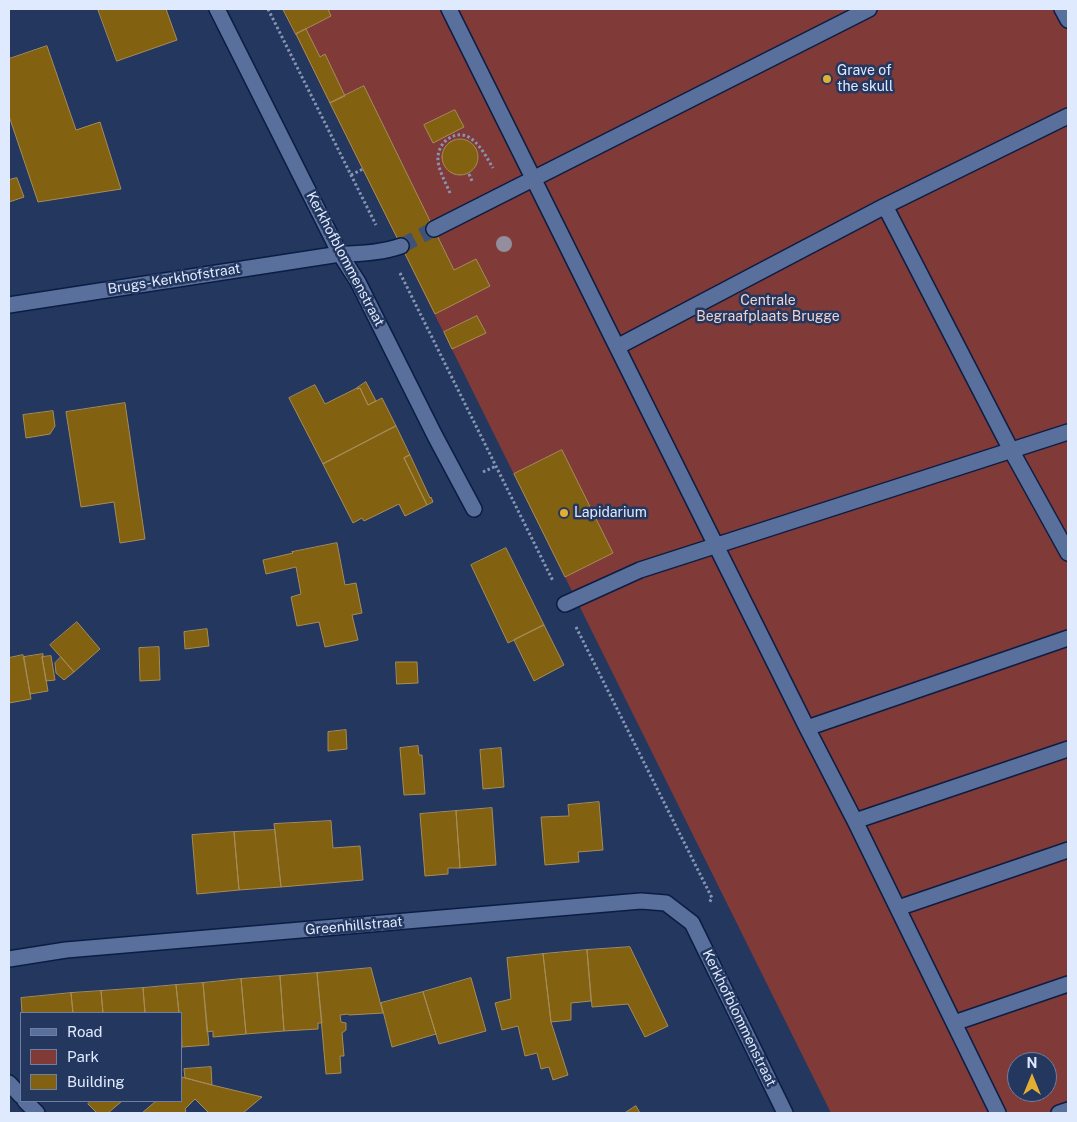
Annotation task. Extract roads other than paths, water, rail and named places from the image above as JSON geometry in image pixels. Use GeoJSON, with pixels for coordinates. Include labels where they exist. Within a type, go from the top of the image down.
{"type":"FeatureCollection","features":[{"type":"Feature","properties":{"kind":"street","name":"Kerkhofblommenstraat"},"geometry":{"type":"LineString","coordinates":[[217,9],[340,254],[358,282],[435,436],[474,509]]}},
{"type":"Feature","properties":{"kind":"street"},"geometry":{"type":"LineString","coordinates":[[449,9],[807,728],[855,820],[998,1113]]}},
{"type":"Feature","properties":{"kind":"street"},"geometry":{"type":"LineString","coordinates":[[434,229],[869,9]]}},
{"type":"Feature","properties":{"kind":"street"},"geometry":{"type":"LineString","coordinates":[[1062,9],[1068,20]]}},
{"type":"Feature","properties":{"kind":"street"},"geometry":{"type":"LineString","coordinates":[[617,347],[885,206],[1068,116]]}},
{"type":"Feature","properties":{"kind":"street"},"geometry":{"type":"LineString","coordinates":[[885,206],[1011,450],[1068,553]]}},
{"type":"Feature","properties":{"kind":"street","name":"Brugs-Kerkhofstraat"},"geometry":{"type":"LineString","coordinates":[[9,305],[340,254],[362,254],[395,248]]}},
{"type":"Feature","properties":{"kind":"street"},"geometry":{"type":"LineString","coordinates":[[565,604],[640,570],[1068,432]]}},
{"type":"Feature","properties":{"kind":"street"},"geometry":{"type":"LineString","coordinates":[[807,728],[1068,638]]}},
{"type":"Feature","properties":{"kind":"street"},"geometry":{"type":"LineString","coordinates":[[855,820],[1068,749]]}},
{"type":"Feature","properties":{"kind":"street"},"geometry":{"type":"LineString","coordinates":[[898,908],[1068,850]]}},
{"type":"Feature","properties":{"kind":"street","name":"Greenhillstraat"},"geometry":{"type":"LineString","coordinates":[[9,959],[66,950],[642,901],[666,903],[692,924]]}},
{"type":"Feature","properties":{"kind":"street","name":"Kerkhofblommenstraat"},"geometry":{"type":"LineString","coordinates":[[692,924],[785,1113]]}},
{"type":"Feature","properties":{"kind":"street"},"geometry":{"type":"LineString","coordinates":[[954,1023],[1068,984]]}},
{"type":"Feature","properties":{"kind":"street"},"geometry":{"type":"LineString","coordinates":[[9,1083],[20,1095]]}},
{"type":"Feature","properties":{"kind":"street"},"geometry":{"type":"LineString","coordinates":[[26,1102],[37,1113]]}},
{"type":"Feature","properties":{"kind":"street"},"geometry":{"type":"LineString","coordinates":[[1059,1113],[1068,1110]]}},
{"type":"Feature","properties":{"kind":"tunnel"},"geometry":{"type":"LineString","coordinates":[[401,246],[434,229]]}},
{"type":"Feature","properties":{"kind":"place","name":"Grave of the skull"},"geometry":{"type":"Point","coordinates":[827,79]}},
{"type":"Feature","properties":{"kind":"place","name":"Lapidarium"},"geometry":{"type":"Point","coordinates":[564,513]}},
{"type":"Feature","properties":{"kind":"park label","name":"Centrale Begraafplaats Brugge"},"geometry":{"type":"Point","coordinates":[768,310]}}]}
